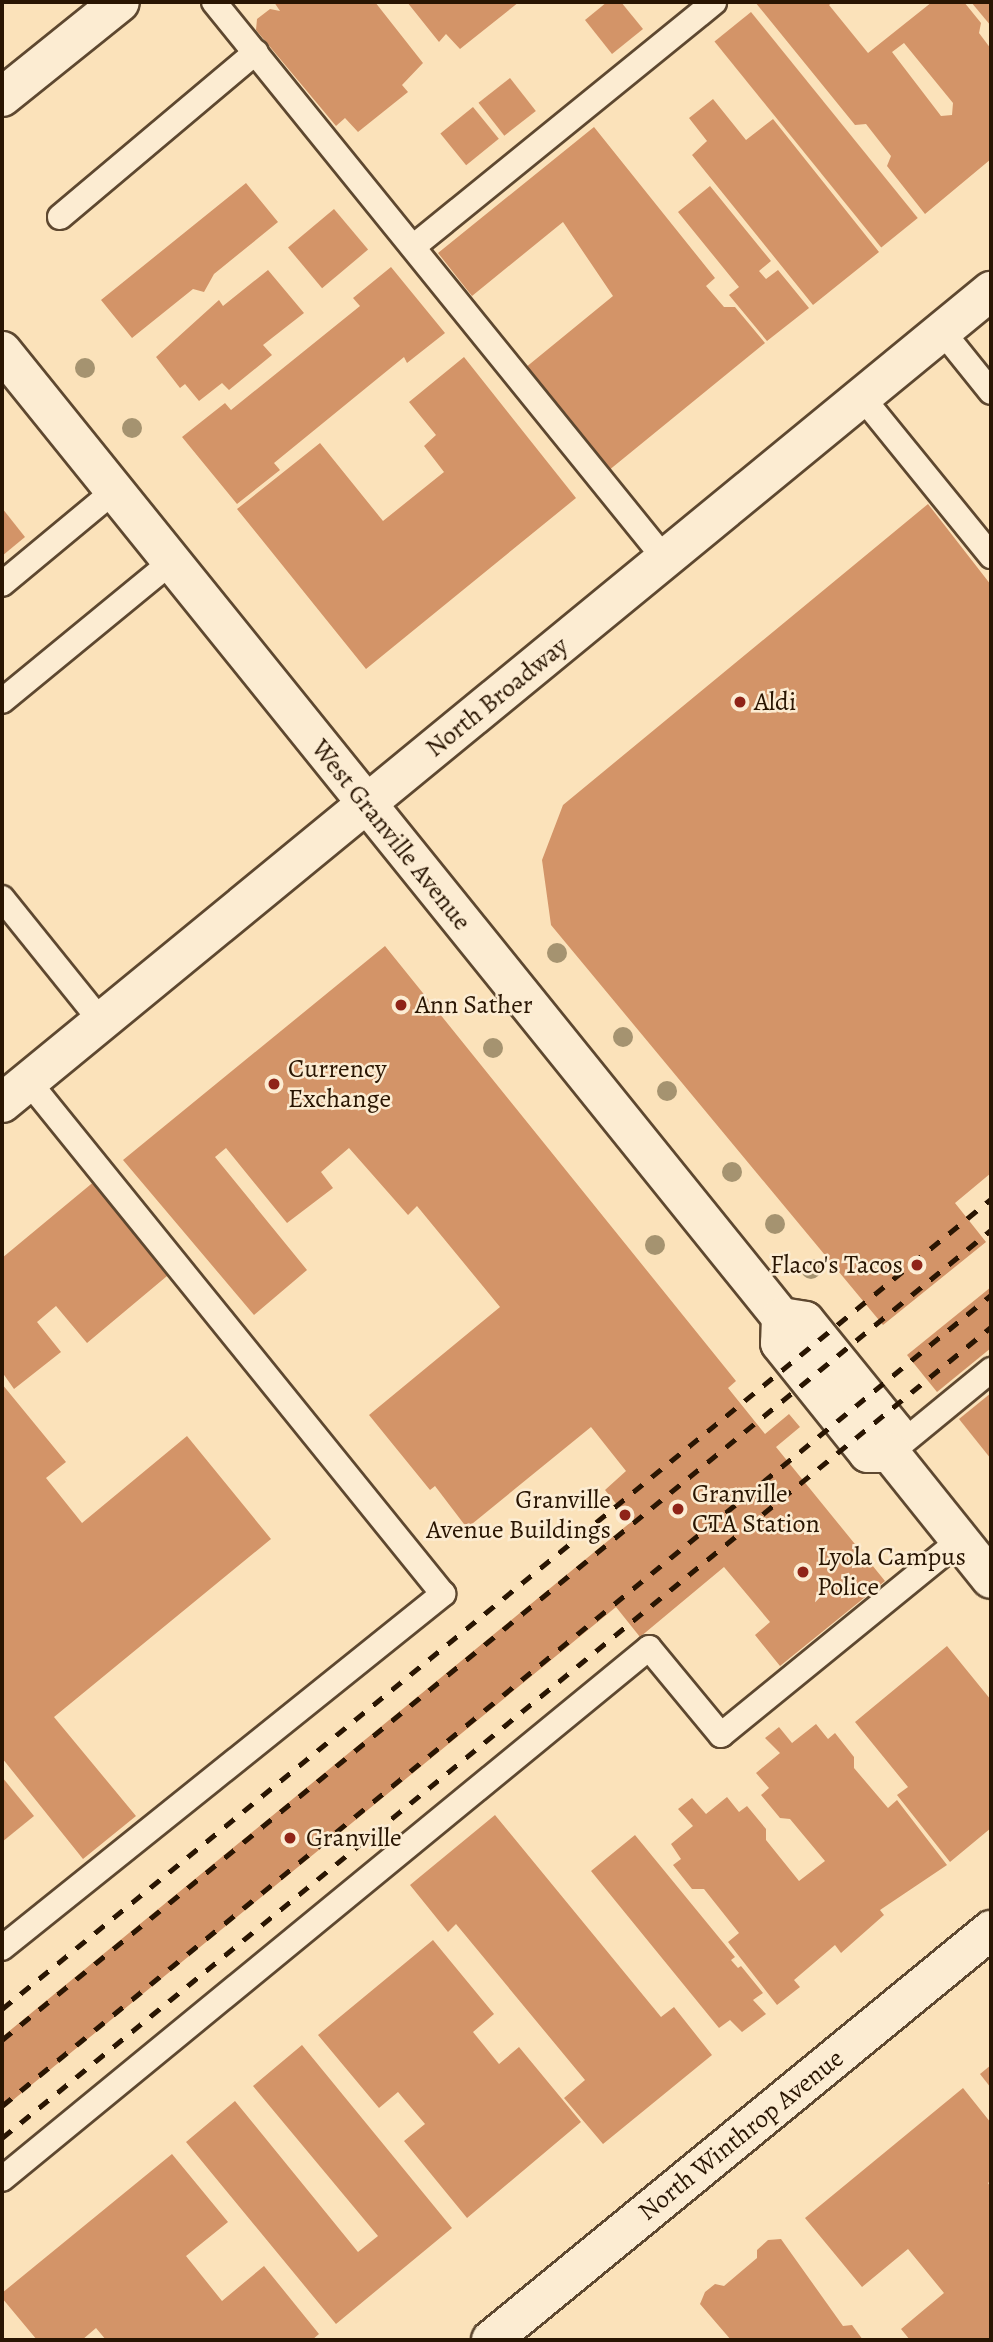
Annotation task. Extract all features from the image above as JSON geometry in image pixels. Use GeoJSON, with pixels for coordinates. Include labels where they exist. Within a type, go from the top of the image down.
{"type":"FeatureCollection","features":[{"type":"Feature","properties":{"kind":"street"},"geometry":{"type":"LineString","coordinates":[[2,97],[120,2]]}},
{"type":"Feature","properties":{"kind":"street","name":"North Broadway"},"geometry":{"type":"LineString","coordinates":[[15,1092],[991,291]]}},
{"type":"Feature","properties":{"kind":"street","name":"West Granville Avenue"},"geometry":{"type":"LineString","coordinates":[[2,351],[781,1317],[780,1343],[868,1453],[890,1453]]}},
{"type":"Feature","properties":{"kind":"street"},"geometry":{"type":"LineString","coordinates":[[890,1453],[991,1579]]}},
{"type":"Feature","properties":{"kind":"street","name":"North Winthrop Avenue"},"geometry":{"type":"LineString","coordinates":[[491,2340],[991,1930]]}},
{"type":"Feature","properties":{"kind":"lane"},"geometry":{"type":"LineString","coordinates":[[214,2],[665,559]]}},
{"type":"Feature","properties":{"kind":"lane"},"geometry":{"type":"LineString","coordinates":[[413,247],[714,2]]}},
{"type":"Feature","properties":{"kind":"lane"},"geometry":{"type":"LineString","coordinates":[[60,217],[256,52]]}},
{"type":"Feature","properties":{"kind":"lane"},"geometry":{"type":"LineString","coordinates":[[942,331],[991,392]]}},
{"type":"Feature","properties":{"kind":"lane"},"geometry":{"type":"LineString","coordinates":[[862,397],[991,556]]}},
{"type":"Feature","properties":{"kind":"lane"},"geometry":{"type":"LineString","coordinates":[[2,584],[114,491]]}},
{"type":"Feature","properties":{"kind":"lane"},"geometry":{"type":"LineString","coordinates":[[2,701],[171,562]]}},
{"type":"Feature","properties":{"kind":"lane"},"geometry":{"type":"LineString","coordinates":[[2,898],[101,1021]]}},
{"type":"Feature","properties":{"kind":"lane"},"geometry":{"type":"LineString","coordinates":[[2,1948],[443,1594],[15,1092]]}},
{"type":"Feature","properties":{"kind":"lane"},"geometry":{"type":"LineString","coordinates":[[890,1453],[991,1370]]}},
{"type":"Feature","properties":{"kind":"lane"},"geometry":{"type":"LineString","coordinates":[[2,2179],[649,1648],[721,1735],[960,1540]]}},
{"type":"Feature","properties":{"kind":"building"},"geometry":{"type":"Polygon","coordinates":[[[274,2],[375,2],[423,63],[402,85],[408,92],[358,132],[345,118],[336,126],[256,30],[257,19],[270,9],[280,11],[274,2]]]}},
{"type":"Feature","properties":{"kind":"building"},"geometry":{"type":"Polygon","coordinates":[[[407,2],[519,2],[460,49],[446,34],[439,42],[407,2]]]}},
{"type":"Feature","properties":{"kind":"building"},"geometry":{"type":"Polygon","coordinates":[[[607,2],[621,2],[643,29],[612,54],[585,20],[607,2]]]}},
{"type":"Feature","properties":{"kind":"building"},"geometry":{"type":"Polygon","coordinates":[[[755,2],[833,2],[829,5],[868,53],[932,2],[964,2],[981,23],[979,33],[991,49],[991,159],[925,214],[887,166],[891,156],[866,124],[855,125],[755,2]],[[904,43],[892,52],[941,116],[952,115],[953,103],[904,43]]]}},
{"type":"Feature","properties":{"kind":"building"},"geometry":{"type":"Polygon","coordinates":[[[971,2],[991,2],[991,26],[971,2]]]}},
{"type":"Feature","properties":{"kind":"building"},"geometry":{"type":"Polygon","coordinates":[[[751,12],[918,218],[881,248],[714,42],[751,12]]]}},
{"type":"Feature","properties":{"kind":"building"},"geometry":{"type":"Polygon","coordinates":[[[510,78],[536,111],[504,136],[478,103],[510,78]]]}},
{"type":"Feature","properties":{"kind":"building"},"geometry":{"type":"Polygon","coordinates":[[[713,99],[746,140],[773,119],[879,252],[813,305],[692,155],[707,141],[689,118],[713,99]]]}},
{"type":"Feature","properties":{"kind":"building"},"geometry":{"type":"Polygon","coordinates":[[[473,107],[499,139],[466,165],[440,133],[473,107]]]}},
{"type":"Feature","properties":{"kind":"building"},"geometry":{"type":"Polygon","coordinates":[[[594,127],[715,278],[706,286],[724,307],[735,307],[765,343],[608,471],[525,368],[613,296],[563,222],[472,296],[438,253],[594,127]]]}},
{"type":"Feature","properties":{"kind":"building"},"geometry":{"type":"Polygon","coordinates":[[[246,183],[278,222],[214,274],[204,292],[193,289],[132,338],[101,300],[246,183]]]}},
{"type":"Feature","properties":{"kind":"building"},"geometry":{"type":"Polygon","coordinates":[[[710,186],[771,261],[759,271],[766,279],[778,270],[809,308],[767,341],[729,295],[739,287],[678,212],[710,186]]]}},
{"type":"Feature","properties":{"kind":"building"},"geometry":{"type":"Polygon","coordinates":[[[334,209],[368,250],[322,288],[288,248],[334,209]]]}},
{"type":"Feature","properties":{"kind":"building"},"geometry":{"type":"Polygon","coordinates":[[[391,267],[445,333],[407,363],[404,357],[274,463],[280,470],[237,504],[182,437],[225,403],[231,410],[360,306],[353,298],[391,267]]]}},
{"type":"Feature","properties":{"kind":"building"},"geometry":{"type":"Polygon","coordinates":[[[268,270],[304,313],[263,345],[272,355],[229,390],[222,383],[199,401],[185,384],[180,388],[156,357],[219,300],[223,306],[268,270]]]}},
{"type":"Feature","properties":{"kind":"building"},"geometry":{"type":"Polygon","coordinates":[[[464,357],[576,498],[366,669],[237,509],[320,443],[383,521],[444,472],[424,446],[436,435],[409,402],[464,357]]]}},
{"type":"Feature","properties":{"kind":"building"},"geometry":{"type":"Polygon","coordinates":[[[928,504],[991,585],[991,1173],[955,1203],[986,1242],[883,1325],[551,925],[542,860],[563,805],[928,504]]]}},
{"type":"Feature","properties":{"kind":"building"},"geometry":{"type":"Polygon","coordinates":[[[2,508],[25,537],[2,556],[2,508]]]}},
{"type":"Feature","properties":{"kind":"building"},"geometry":{"type":"Polygon","coordinates":[[[385,946],[736,1381],[728,1388],[765,1434],[789,1414],[800,1427],[776,1447],[885,1581],[780,1666],[755,1635],[770,1622],[724,1567],[640,1637],[616,1607],[2,2109],[2,2037],[631,1522],[605,1490],[626,1471],[591,1427],[467,1528],[435,1486],[430,1490],[369,1415],[500,1307],[417,1206],[408,1215],[349,1148],[321,1172],[333,1188],[287,1223],[226,1148],[215,1157],[307,1270],[254,1315],[123,1160],[385,946]]]}},
{"type":"Feature","properties":{"kind":"building"},"geometry":{"type":"Polygon","coordinates":[[[96,1180],[173,1271],[87,1343],[56,1306],[37,1322],[61,1352],[14,1389],[2,1372],[2,1258],[96,1180]]]}},
{"type":"Feature","properties":{"kind":"building","name":"Flaco's Tacos"},"geometry":{"type":"Polygon","coordinates":[[[991,1287],[991,1348],[937,1392],[907,1355],[991,1287]]]}},
{"type":"Feature","properties":{"kind":"building"},"geometry":{"type":"Polygon","coordinates":[[[2,1384],[66,1462],[46,1478],[82,1523],[187,1436],[271,1539],[54,1717],[136,1816],[83,1859],[2,1758],[2,1384]]]}},
{"type":"Feature","properties":{"kind":"building"},"geometry":{"type":"Polygon","coordinates":[[[991,1393],[991,1459],[959,1419],[991,1393]]]}},
{"type":"Feature","properties":{"kind":"building"},"geometry":{"type":"Polygon","coordinates":[[[947,1646],[991,1700],[991,1828],[950,1862],[897,1795],[908,1787],[855,1722],[947,1646]]]}},
{"type":"Feature","properties":{"kind":"building"},"geometry":{"type":"Polygon","coordinates":[[[816,1724],[828,1739],[835,1733],[854,1757],[854,1768],[888,1808],[897,1800],[947,1865],[880,1910],[884,1915],[841,1953],[835,1945],[794,1980],[800,1987],[777,2005],[728,1942],[739,1933],[704,1889],[692,1889],[673,1865],[681,1859],[671,1844],[693,1826],[678,1809],[692,1798],[706,1814],[727,1797],[739,1812],[747,1806],[766,1829],[766,1840],[799,1881],[825,1861],[790,1819],[780,1818],[761,1795],[769,1788],[756,1773],[780,1753],[765,1738],[779,1727],[792,1743],[816,1724]]]}},
{"type":"Feature","properties":{"kind":"building"},"geometry":{"type":"Polygon","coordinates":[[[2,1777],[34,1816],[2,1842],[2,1777]]]}},
{"type":"Feature","properties":{"kind":"building"},"geometry":{"type":"Polygon","coordinates":[[[495,1815],[661,2017],[674,2007],[712,2055],[603,2144],[564,2098],[585,2080],[456,1924],[448,1932],[410,1885],[495,1815]]]}},
{"type":"Feature","properties":{"kind":"building"},"geometry":{"type":"Polygon","coordinates":[[[635,1835],[735,1957],[731,1960],[738,1968],[741,1966],[763,1993],[753,2000],[766,2014],[742,2032],[730,2020],[719,2028],[591,1871],[635,1835]]]}},
{"type":"Feature","properties":{"kind":"building"},"geometry":{"type":"Polygon","coordinates":[[[433,1940],[494,2014],[473,2032],[499,2064],[519,2047],[581,2122],[467,2218],[404,2141],[425,2124],[398,2092],[379,2108],[318,2035],[433,1940]]]}},
{"type":"Feature","properties":{"kind":"building"},"geometry":{"type":"Polygon","coordinates":[[[302,2045],[452,2228],[336,2324],[186,2142],[235,2101],[358,2252],[378,2236],[253,2086],[302,2045]]]}},
{"type":"Feature","properties":{"kind":"building"},"geometry":{"type":"Polygon","coordinates":[[[991,2065],[991,2088],[980,2074],[991,2065]]]}},
{"type":"Feature","properties":{"kind":"building"},"geometry":{"type":"Polygon","coordinates":[[[963,2088],[991,2123],[991,2180],[988,2183],[991,2188],[991,2340],[910,2340],[901,2329],[944,2293],[908,2249],[862,2287],[805,2218],[963,2088]]]}},
{"type":"Feature","properties":{"kind":"building"},"geometry":{"type":"Polygon","coordinates":[[[172,2154],[228,2222],[186,2256],[222,2301],[264,2266],[319,2334],[312,2340],[106,2340],[96,2328],[82,2340],[37,2340],[2,2298],[2,2293],[172,2154]]]}},
{"type":"Feature","properties":{"kind":"building"},"geometry":{"type":"Polygon","coordinates":[[[781,2239],[843,2326],[852,2325],[863,2340],[731,2340],[700,2304],[705,2292],[715,2284],[724,2286],[757,2258],[757,2250],[768,2240],[781,2239]]]}},
{"type":"Feature","properties":{"kind":"railway"},"geometry":{"type":"LineString","coordinates":[[2,2009],[991,1199]]}},
{"type":"Feature","properties":{"kind":"railway"},"geometry":{"type":"LineString","coordinates":[[2,2040],[991,1230]]}},
{"type":"Feature","properties":{"kind":"railway"},"geometry":{"type":"LineString","coordinates":[[2,2106],[991,1295]]}},
{"type":"Feature","properties":{"kind":"railway"},"geometry":{"type":"LineString","coordinates":[[2,2138],[991,1327]]}},
{"type":"Feature","properties":{"kind":"place","name":"Aldi"},"geometry":{"type":"Point","coordinates":[740,702]}},
{"type":"Feature","properties":{"kind":"place","name":"Ann Sather"},"geometry":{"type":"Point","coordinates":[401,1005]}},
{"type":"Feature","properties":{"kind":"place","name":"Currency Exchange"},"geometry":{"type":"Point","coordinates":[274,1084]}},
{"type":"Feature","properties":{"kind":"place","name":"Flaco's Tacos"},"geometry":{"type":"Point","coordinates":[917,1265]}},
{"type":"Feature","properties":{"kind":"place","name":"Granville CTA Station"},"geometry":{"type":"Point","coordinates":[678,1509]}},
{"type":"Feature","properties":{"kind":"place","name":"Granville Avenue Buildings"},"geometry":{"type":"Point","coordinates":[625,1515]}},
{"type":"Feature","properties":{"kind":"place","name":"Lyola Campus Police"},"geometry":{"type":"Point","coordinates":[803,1572]}},
{"type":"Feature","properties":{"kind":"place","name":"Granville"},"geometry":{"type":"Point","coordinates":[290,1838]}}]}
